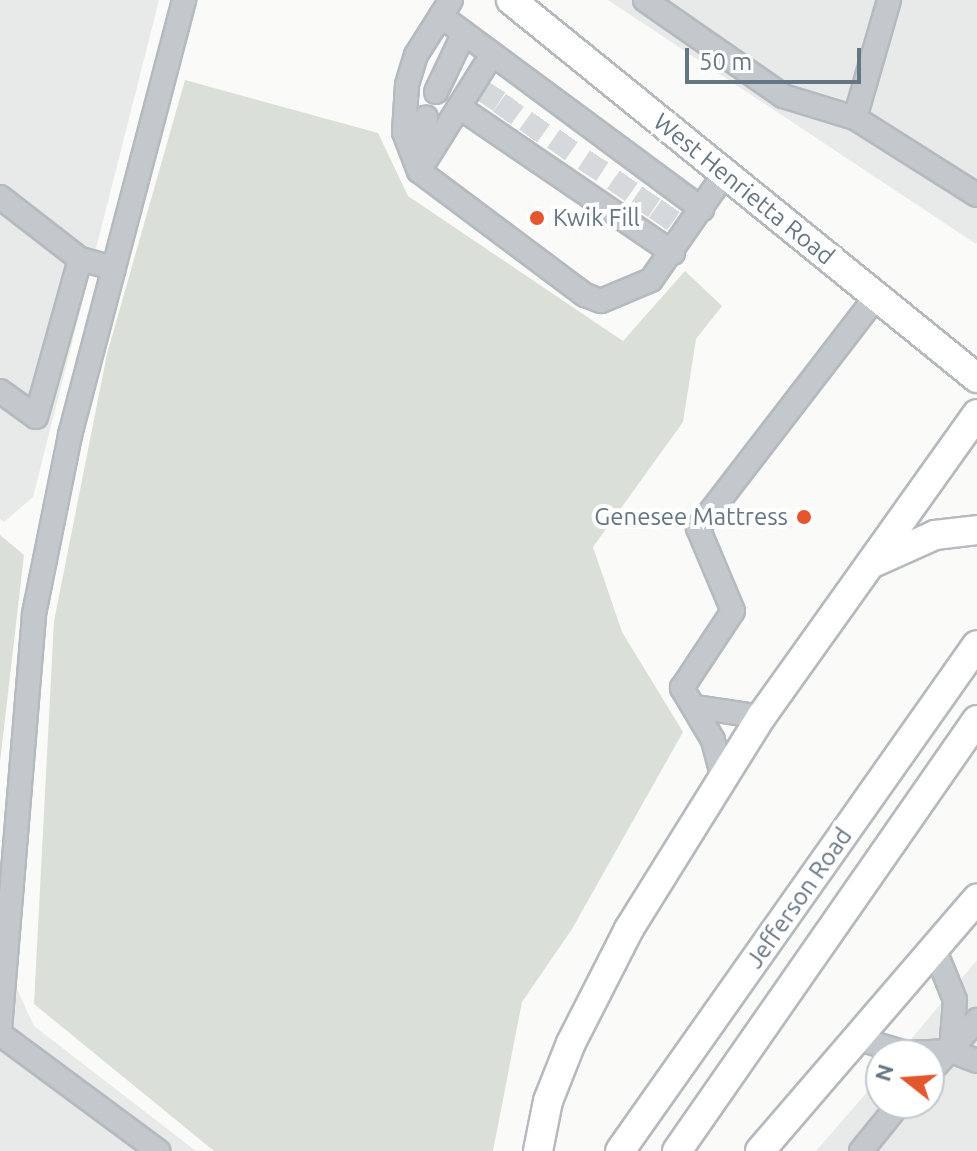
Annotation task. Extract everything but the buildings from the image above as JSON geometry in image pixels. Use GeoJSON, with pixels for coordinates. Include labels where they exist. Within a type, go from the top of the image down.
{"type":"FeatureCollection","features":[{"type":"Feature","properties":{"kind":"main road","name":"West Henrietta Road"},"geometry":{"type":"LineString","coordinates":[[511,0],[977,378]]}},
{"type":"Feature","properties":{"kind":"main road"},"geometry":{"type":"LineString","coordinates":[[538,1151],[548,1101],[571,1043],[629,929],[761,717],[875,563],[977,414]]}},
{"type":"Feature","properties":{"kind":"main road"},"geometry":{"type":"LineString","coordinates":[[875,563],[935,535],[977,530]]}},
{"type":"Feature","properties":{"kind":"main road","name":"Jefferson Road"},"geometry":{"type":"LineString","coordinates":[[620,1151],[977,645]]}},
{"type":"Feature","properties":{"kind":"main road","name":"Jefferson Road"},"geometry":{"type":"LineString","coordinates":[[677,1151],[977,720]]}},
{"type":"Feature","properties":{"kind":"main road"},"geometry":{"type":"LineString","coordinates":[[760,1151],[977,899]]}},
{"type":"Feature","properties":{"kind":"lane"},"geometry":{"type":"LineString","coordinates":[[149,1149],[0,1031],[34,614],[70,435],[184,0]]}},
{"type":"Feature","properties":{"kind":"lane"},"geometry":{"type":"LineString","coordinates":[[645,0],[783,96],[855,118],[977,195]]}},
{"type":"Feature","properties":{"kind":"lane"},"geometry":{"type":"LineString","coordinates":[[855,118],[889,0]]}},
{"type":"Feature","properties":{"kind":"lane"},"geometry":{"type":"LineString","coordinates":[[702,209],[525,87],[464,33],[446,8],[416,55],[407,85],[404,132],[419,171],[585,295],[601,301],[651,280],[673,253],[702,209],[725,173]]}},
{"type":"Feature","properties":{"kind":"lane"},"geometry":{"type":"LineString","coordinates":[[436,92],[464,33]]}},
{"type":"Feature","properties":{"kind":"lane"},"geometry":{"type":"LineString","coordinates":[[419,171],[483,115],[501,66]]}},
{"type":"Feature","properties":{"kind":"lane"},"geometry":{"type":"LineString","coordinates":[[483,115],[654,230],[673,253]]}},
{"type":"Feature","properties":{"kind":"lane"},"geometry":{"type":"LineString","coordinates":[[419,171],[426,117]]}},
{"type":"Feature","properties":{"kind":"lane"},"geometry":{"type":"LineString","coordinates":[[0,197],[80,259],[114,268]]}},
{"type":"Feature","properties":{"kind":"lane"},"geometry":{"type":"LineString","coordinates":[[0,391],[36,417],[80,259]]}},
{"type":"Feature","properties":{"kind":"lane"},"geometry":{"type":"LineString","coordinates":[[723,778],[713,740],[682,688],[733,611],[698,528],[876,297]]}},
{"type":"Feature","properties":{"kind":"lane"},"geometry":{"type":"LineString","coordinates":[[696,707],[761,717]]}},
{"type":"Feature","properties":{"kind":"lane"},"geometry":{"type":"LineString","coordinates":[[934,948],[955,1000],[951,1051]]}},
{"type":"Feature","properties":{"kind":"lane"},"geometry":{"type":"LineString","coordinates":[[945,1057],[977,1020]]}},
{"type":"Feature","properties":{"kind":"lane"},"geometry":{"type":"LineString","coordinates":[[856,1038],[906,1053],[951,1051],[977,1061]]}},
{"type":"Feature","properties":{"kind":"lane"},"geometry":{"type":"LineString","coordinates":[[861,1151],[887,1119]]}},
{"type":"Feature","properties":{"kind":"shaded area"},"geometry":{"type":"Polygon","coordinates":[[[0,0],[159,0],[33,497],[4,522],[0,519],[0,0]]]}},
{"type":"Feature","properties":{"kind":"shaded area"},"geometry":{"type":"Polygon","coordinates":[[[608,0],[977,0],[976,244],[608,0]]]}},
{"type":"Feature","properties":{"kind":"shaded area"},"geometry":{"type":"Polygon","coordinates":[[[185,80],[378,133],[408,196],[623,341],[685,271],[722,306],[696,339],[683,422],[593,547],[622,632],[683,732],[572,929],[522,1002],[493,1151],[214,1151],[34,1004],[54,621],[107,354],[185,80]]]}},
{"type":"Feature","properties":{"kind":"shaded area"},"geometry":{"type":"Polygon","coordinates":[[[0,535],[24,555],[0,762],[0,535]]]}},
{"type":"Feature","properties":{"kind":"shaded area"},"geometry":{"type":"Polygon","coordinates":[[[977,960],[977,1151],[816,1151],[865,1094],[865,1119],[945,1119],[945,1039],[911,1039],[977,960]]]}},
{"type":"Feature","properties":{"kind":"shaded area"},"geometry":{"type":"Polygon","coordinates":[[[0,983],[16,987],[34,1026],[196,1151],[0,1151],[0,983]]]}},
{"type":"Feature","properties":{"kind":"tunnel"},"geometry":{"type":"LineString","coordinates":[[484,105],[501,79]]}},
{"type":"Feature","properties":{"kind":"tunnel"},"geometry":{"type":"LineString","coordinates":[[502,118],[521,92]]}},
{"type":"Feature","properties":{"kind":"tunnel"},"geometry":{"type":"LineString","coordinates":[[528,136],[547,110]]}},
{"type":"Feature","properties":{"kind":"tunnel"},"geometry":{"type":"LineString","coordinates":[[556,154],[574,128]]}},
{"type":"Feature","properties":{"kind":"tunnel"},"geometry":{"type":"LineString","coordinates":[[587,175],[604,149]]}},
{"type":"Feature","properties":{"kind":"tunnel"},"geometry":{"type":"LineString","coordinates":[[616,195],[634,169]]}},
{"type":"Feature","properties":{"kind":"tunnel"},"geometry":{"type":"LineString","coordinates":[[639,211],[657,184]]}},
{"type":"Feature","properties":{"kind":"tunnel"},"geometry":{"type":"LineString","coordinates":[[658,224],[676,198]]}},
{"type":"Feature","properties":{"kind":"place","name":"Kwik Fill"},"geometry":{"type":"Point","coordinates":[537,218]}},
{"type":"Feature","properties":{"kind":"place","name":"Genesee Mattress"},"geometry":{"type":"Point","coordinates":[804,517]}}]}
